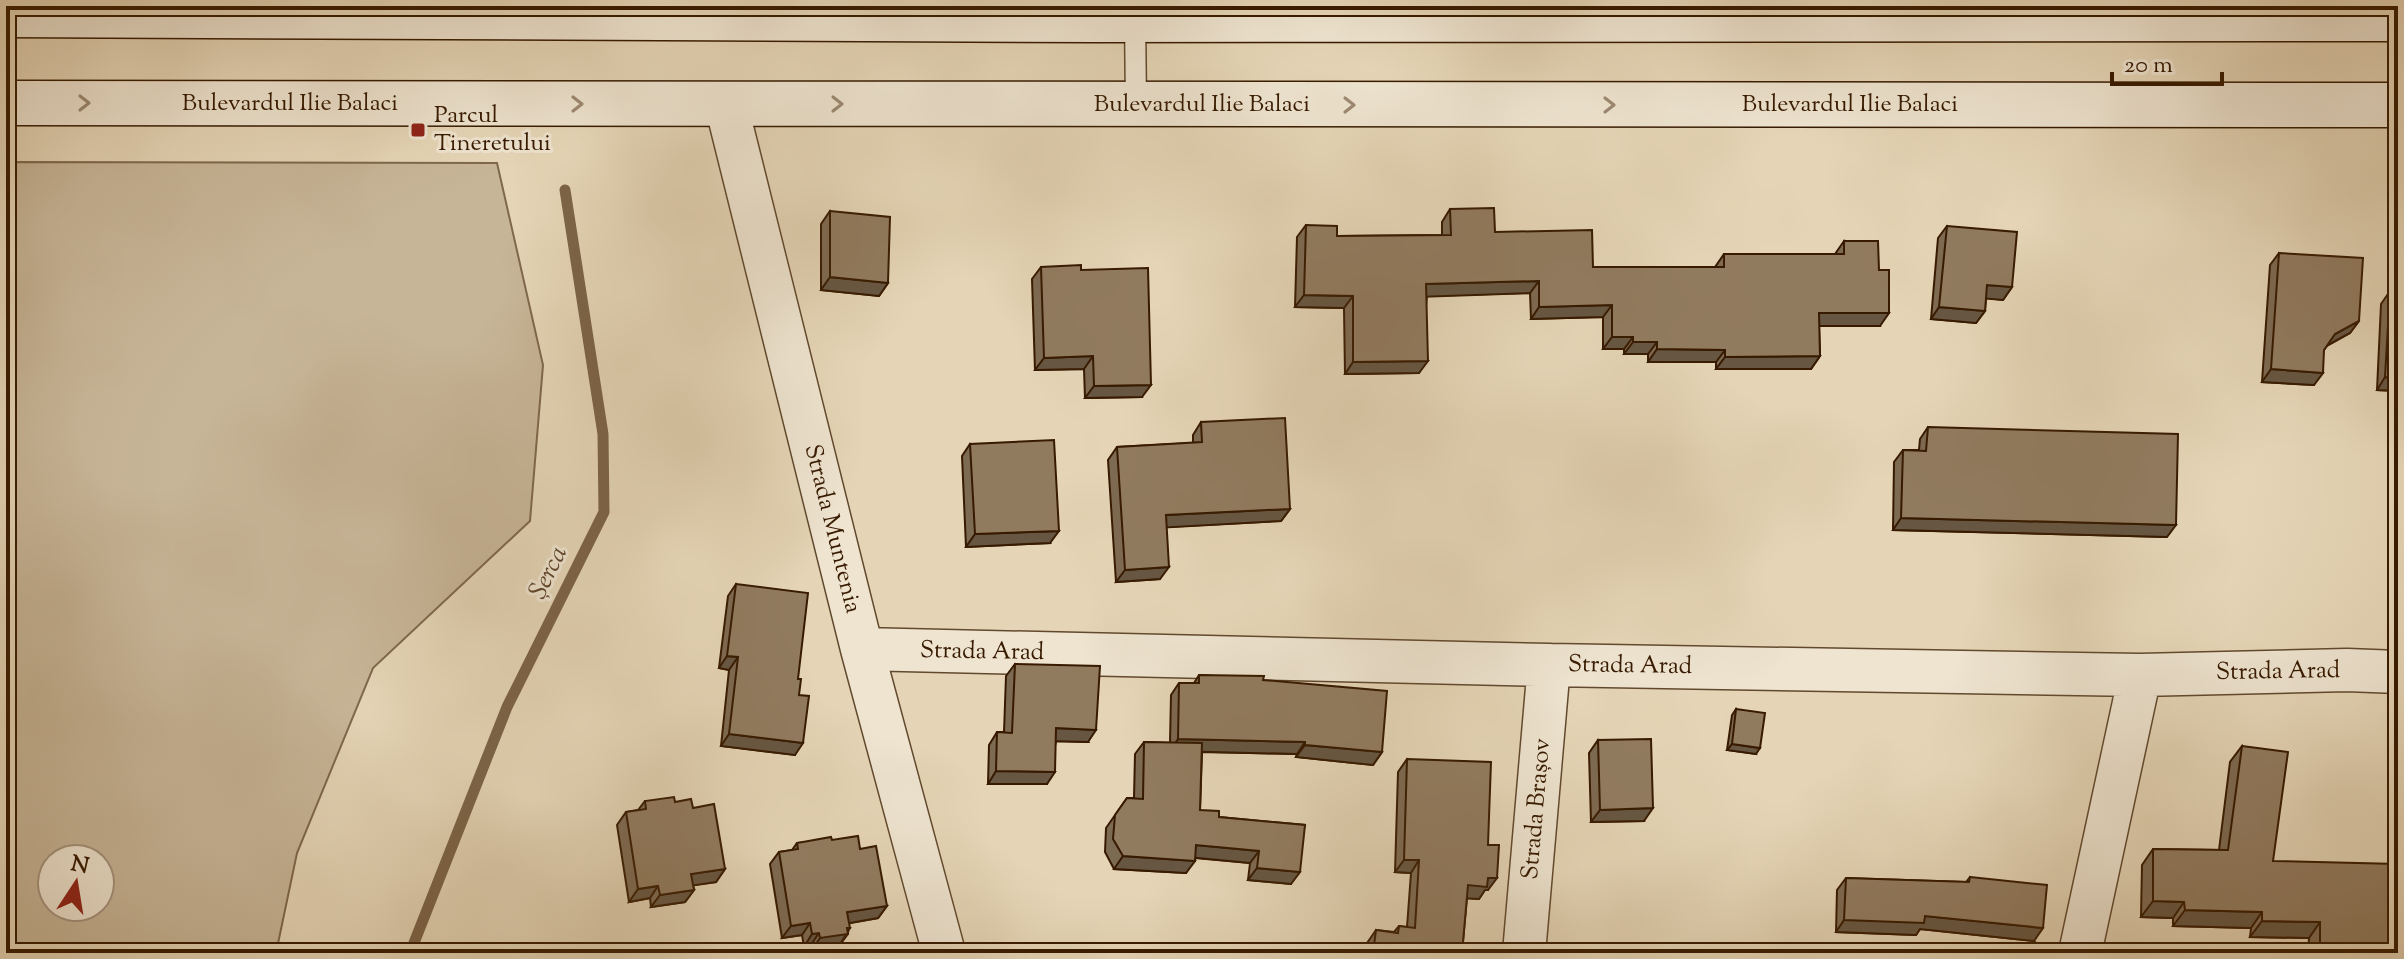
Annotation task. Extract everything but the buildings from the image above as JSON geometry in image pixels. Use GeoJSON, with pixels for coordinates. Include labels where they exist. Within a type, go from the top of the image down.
{"type":"FeatureCollection","features":[{"type":"Feature","properties":{"kind":"main road"},"geometry":{"type":"LineString","coordinates":[[6,15],[1134,13],[2398,19]]}},
{"type":"Feature","properties":{"kind":"main road","name":"Bulevardul Ilie Balaci"},"geometry":{"type":"LineString","coordinates":[[6,103],[2398,105]]}},
{"type":"Feature","properties":{"kind":"street","name":"Strada Muntenia"},"geometry":{"type":"LineString","coordinates":[[726,104],[862,649],[944,953]]}},
{"type":"Feature","properties":{"kind":"street","name":"Strada Arad"},"geometry":{"type":"LineString","coordinates":[[862,649],[2140,675],[2347,670],[2398,672]]}},
{"type":"Feature","properties":{"kind":"street","name":"Strada Brașov"},"geometry":{"type":"LineString","coordinates":[[1524,953],[1549,665]]}},
{"type":"Feature","properties":{"kind":"street"},"geometry":{"type":"LineString","coordinates":[[2080,953],[2140,675]]}},
{"type":"Feature","properties":{"kind":"lane"},"geometry":{"type":"LineString","coordinates":[[1134,13],[1136,105]]}},
{"type":"Feature","properties":{"kind":"shaded area"},"geometry":{"type":"Polygon","coordinates":[[[6,162],[497,163],[543,365],[530,521],[373,668],[297,853],[276,953],[6,953],[6,162]]]}},
{"type":"Feature","properties":{"kind":"waterway","name":"Șerca"},"geometry":{"type":"LineString","coordinates":[[410,953],[507,707],[604,512],[603,434],[565,190]]}},
{"type":"Feature","properties":{"kind":"place","name":"Parcul Tineretului"},"geometry":{"type":"Point","coordinates":[418,130]}}]}
